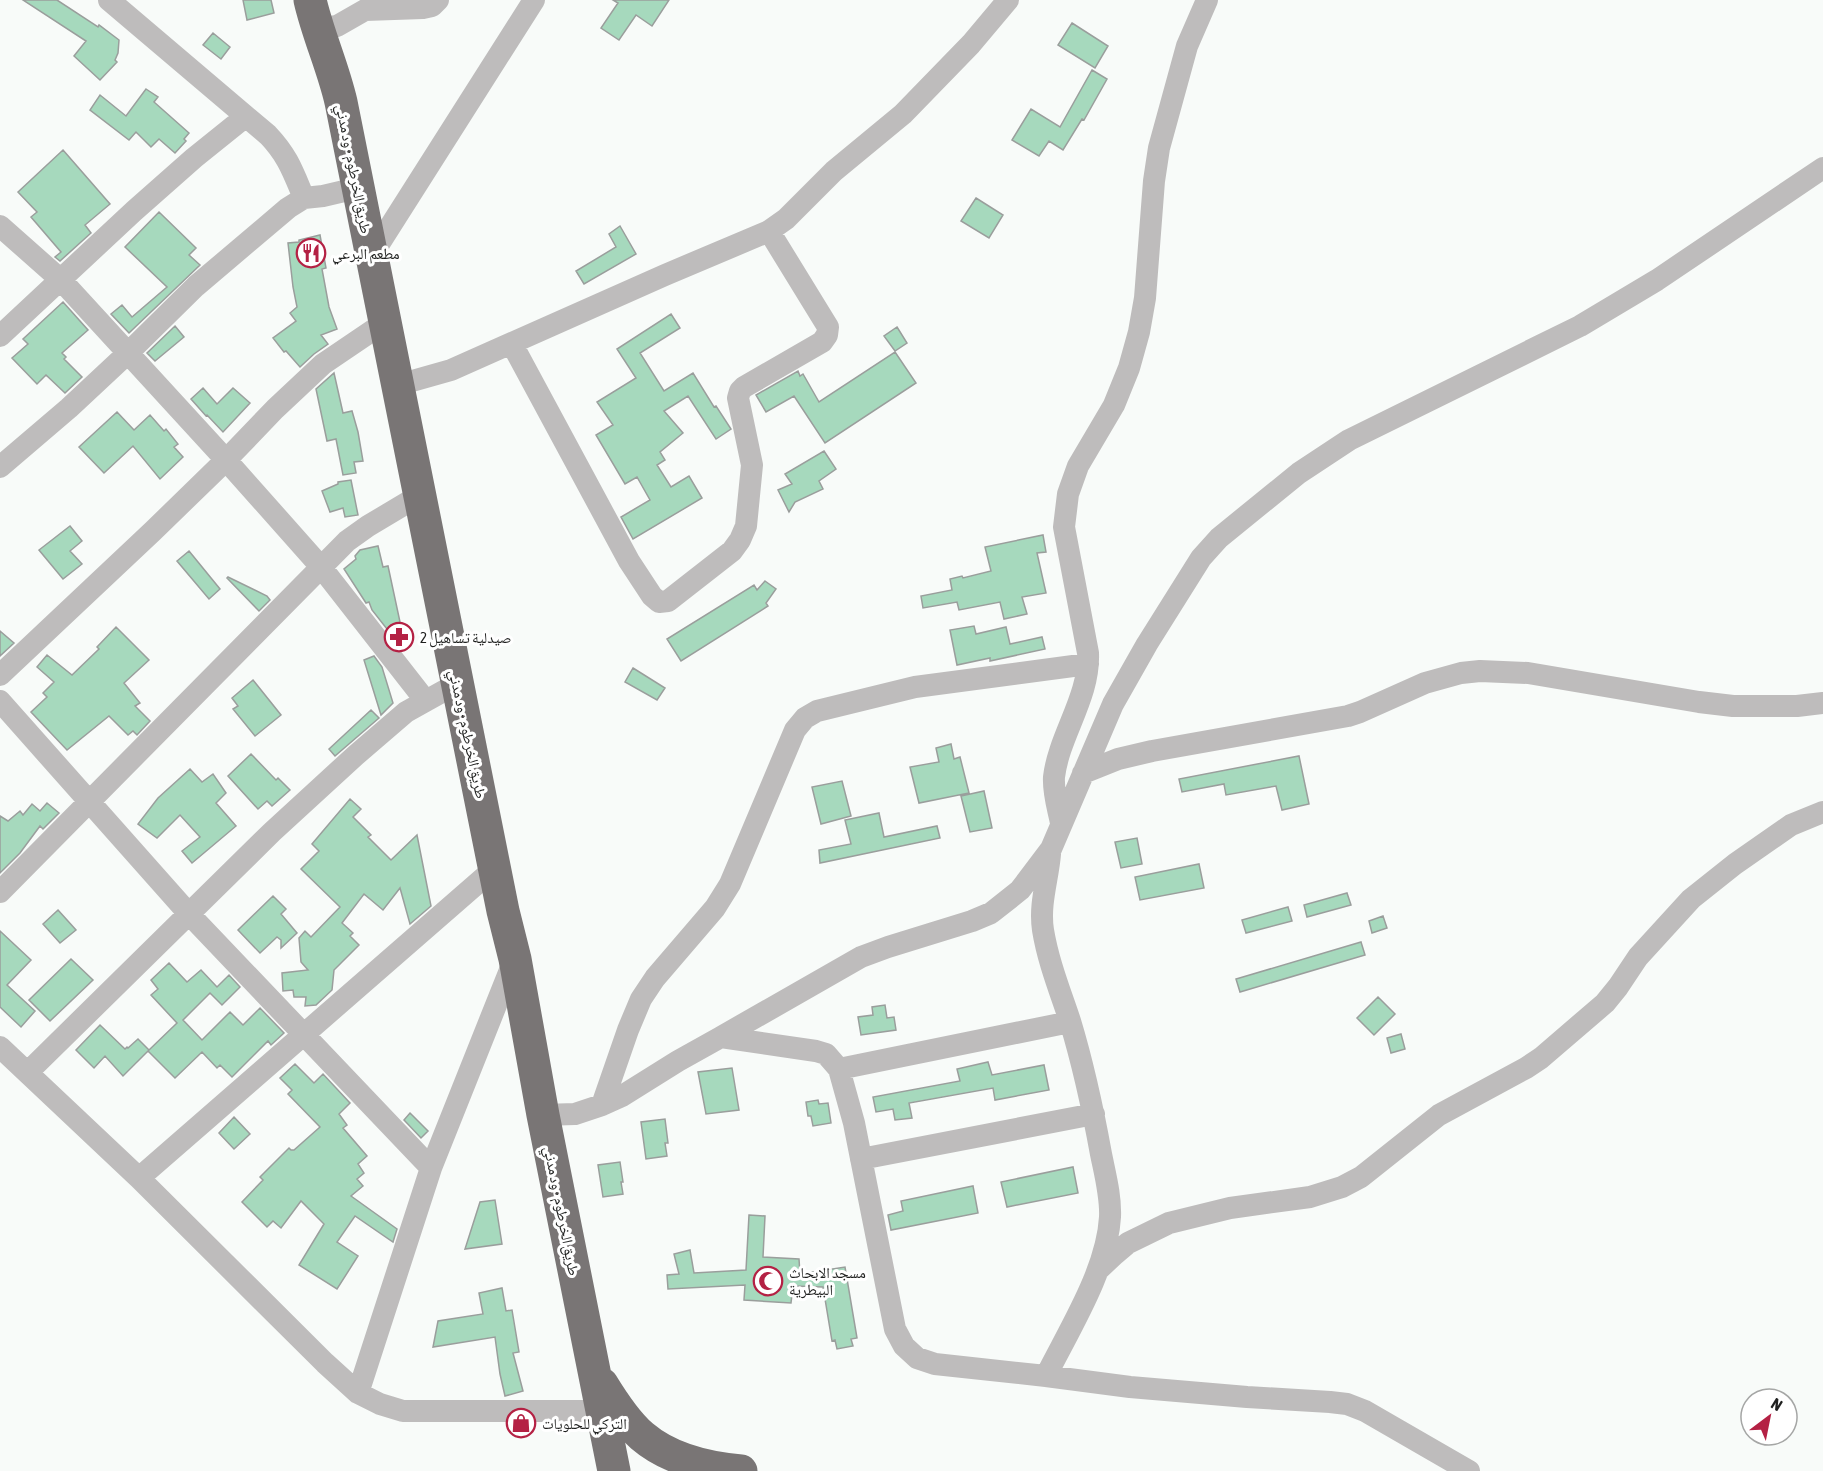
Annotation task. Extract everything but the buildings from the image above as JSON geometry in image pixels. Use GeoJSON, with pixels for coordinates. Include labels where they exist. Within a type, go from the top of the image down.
{"type":"FeatureCollection","features":[{"type":"Feature","properties":{"kind":"highway","name":"طريق الخرطوم - ود مدني"},"geometry":{"type":"LineString","coordinates":[[324,14],[357,188],[496,867],[614,1471]]}},
{"type":"Feature","properties":{"kind":"highway"},"geometry":{"type":"LineString","coordinates":[[593,1369],[625,1417],[652,1444],[683,1458],[741,1471]]}},
{"type":"Feature","properties":{"kind":"street"},"geometry":{"type":"LineString","coordinates":[[109,0],[268,135],[289,162],[304,198]]}},
{"type":"Feature","properties":{"kind":"street"},"geometry":{"type":"LineString","coordinates":[[324,14],[364,5],[423,8],[432,6],[438,0]]}},
{"type":"Feature","properties":{"kind":"street"},"geometry":{"type":"LineString","coordinates":[[372,255],[534,0]]}},
{"type":"Feature","properties":{"kind":"street"},"geometry":{"type":"LineString","coordinates":[[398,385],[451,370],[769,231],[786,219],[834,171],[903,114],[971,44],[1008,0]]}},
{"type":"Feature","properties":{"kind":"street"},"geometry":{"type":"LineString","coordinates":[[1061,823],[1054,791],[1056,768],[1084,684],[1088,664],[1088,653],[1064,527],[1068,494],[1078,466],[1118,397],[1132,359],[1145,298],[1154,181],[1159,148],[1187,46],[1207,0]]}},
{"type":"Feature","properties":{"kind":"street"},"geometry":{"type":"LineString","coordinates":[[0,336],[185,165],[245,117]]}},
{"type":"Feature","properties":{"kind":"street"},"geometry":{"type":"LineString","coordinates":[[1046,1376],[1098,1270],[1110,1216],[1107,1181],[1094,1114],[1070,1022],[1049,958],[1043,929],[1042,904],[1051,849],[1113,704],[1147,644],[1201,558],[1220,538],[1299,473],[1349,440],[1580,326],[1658,280],[1823,168]]}},
{"type":"Feature","properties":{"kind":"street"},"geometry":{"type":"LineString","coordinates":[[0,467],[69,408],[196,286],[288,208],[304,198],[357,188]]}},
{"type":"Feature","properties":{"kind":"street"},"geometry":{"type":"LineString","coordinates":[[0,226],[61,280],[226,460],[321,567],[425,700]]}},
{"type":"Feature","properties":{"kind":"street"},"geometry":{"type":"LineString","coordinates":[[512,344],[628,561],[652,596],[659,602],[668,601],[732,551],[746,526],[752,465],[738,398],[740,391],[822,342],[827,335],[828,327],[769,231]]}},
{"type":"Feature","properties":{"kind":"street"},"geometry":{"type":"LineString","coordinates":[[0,675],[226,460],[323,364],[385,322]]}},
{"type":"Feature","properties":{"kind":"street"},"geometry":{"type":"LineString","coordinates":[[0,892],[347,541],[420,495]]}},
{"type":"Feature","properties":{"kind":"street"},"geometry":{"type":"LineString","coordinates":[[602,1105],[641,999],[655,978],[715,908],[730,884],[795,730],[805,718],[818,711],[915,687],[1088,664]]}},
{"type":"Feature","properties":{"kind":"street"},"geometry":{"type":"LineString","coordinates":[[1083,773],[1118,759],[1152,751],[1348,716],[1425,683],[1461,673],[1480,671],[1528,674],[1733,706],[1797,706],[1823,703]]}},
{"type":"Feature","properties":{"kind":"street"},"geometry":{"type":"LineString","coordinates":[[28,1072],[272,832],[356,754],[405,712],[458,683]]}},
{"type":"Feature","properties":{"kind":"street"},"geometry":{"type":"LineString","coordinates":[[0,701],[189,914],[431,1168]]}},
{"type":"Feature","properties":{"kind":"street"},"geometry":{"type":"LineString","coordinates":[[1098,1270],[1128,1243],[1169,1223],[1230,1208],[1310,1197],[1342,1187],[1361,1178],[1439,1115],[1541,1058],[1605,1003],[1638,957],[1691,899],[1735,864],[1791,825],[1823,812]]}},
{"type":"Feature","properties":{"kind":"street"},"geometry":{"type":"LineString","coordinates":[[543,1115],[576,1114],[602,1105],[622,1096],[861,957],[992,913],[1020,890],[1051,849]]}},
{"type":"Feature","properties":{"kind":"street"},"geometry":{"type":"LineString","coordinates":[[139,1178],[496,867]]}},
{"type":"Feature","properties":{"kind":"street"},"geometry":{"type":"LineString","coordinates":[[358,1393],[431,1168],[514,960]]}},
{"type":"Feature","properties":{"kind":"street"},"geometry":{"type":"LineString","coordinates":[[839,1069],[1070,1022]]}},
{"type":"Feature","properties":{"kind":"street"},"geometry":{"type":"LineString","coordinates":[[721,1037],[816,1051],[826,1054],[839,1069],[861,1159],[895,1329],[904,1346],[917,1358],[935,1364],[1141,1388],[1347,1404],[1374,1416],[1469,1471]]}},
{"type":"Feature","properties":{"kind":"street"},"geometry":{"type":"LineString","coordinates":[[0,1047],[139,1178],[291,1330],[358,1393],[380,1404],[403,1411],[602,1411]]}},
{"type":"Feature","properties":{"kind":"street"},"geometry":{"type":"LineString","coordinates":[[861,1159],[1094,1114]]}},
{"type":"Feature","properties":{"kind":"place","name":"مطعم البرعي"},"geometry":{"type":"Point","coordinates":[311,253]}},
{"type":"Feature","properties":{"kind":"place","name":"صيدلية تساهيل 2"},"geometry":{"type":"Point","coordinates":[399,637]}},
{"type":"Feature","properties":{"kind":"place","name":"مسجد الابحاث البيطرية"},"geometry":{"type":"Point","coordinates":[768,1281]}},
{"type":"Feature","properties":{"kind":"place","name":"التركي للحلويات"},"geometry":{"type":"Point","coordinates":[521,1423]}}]}
